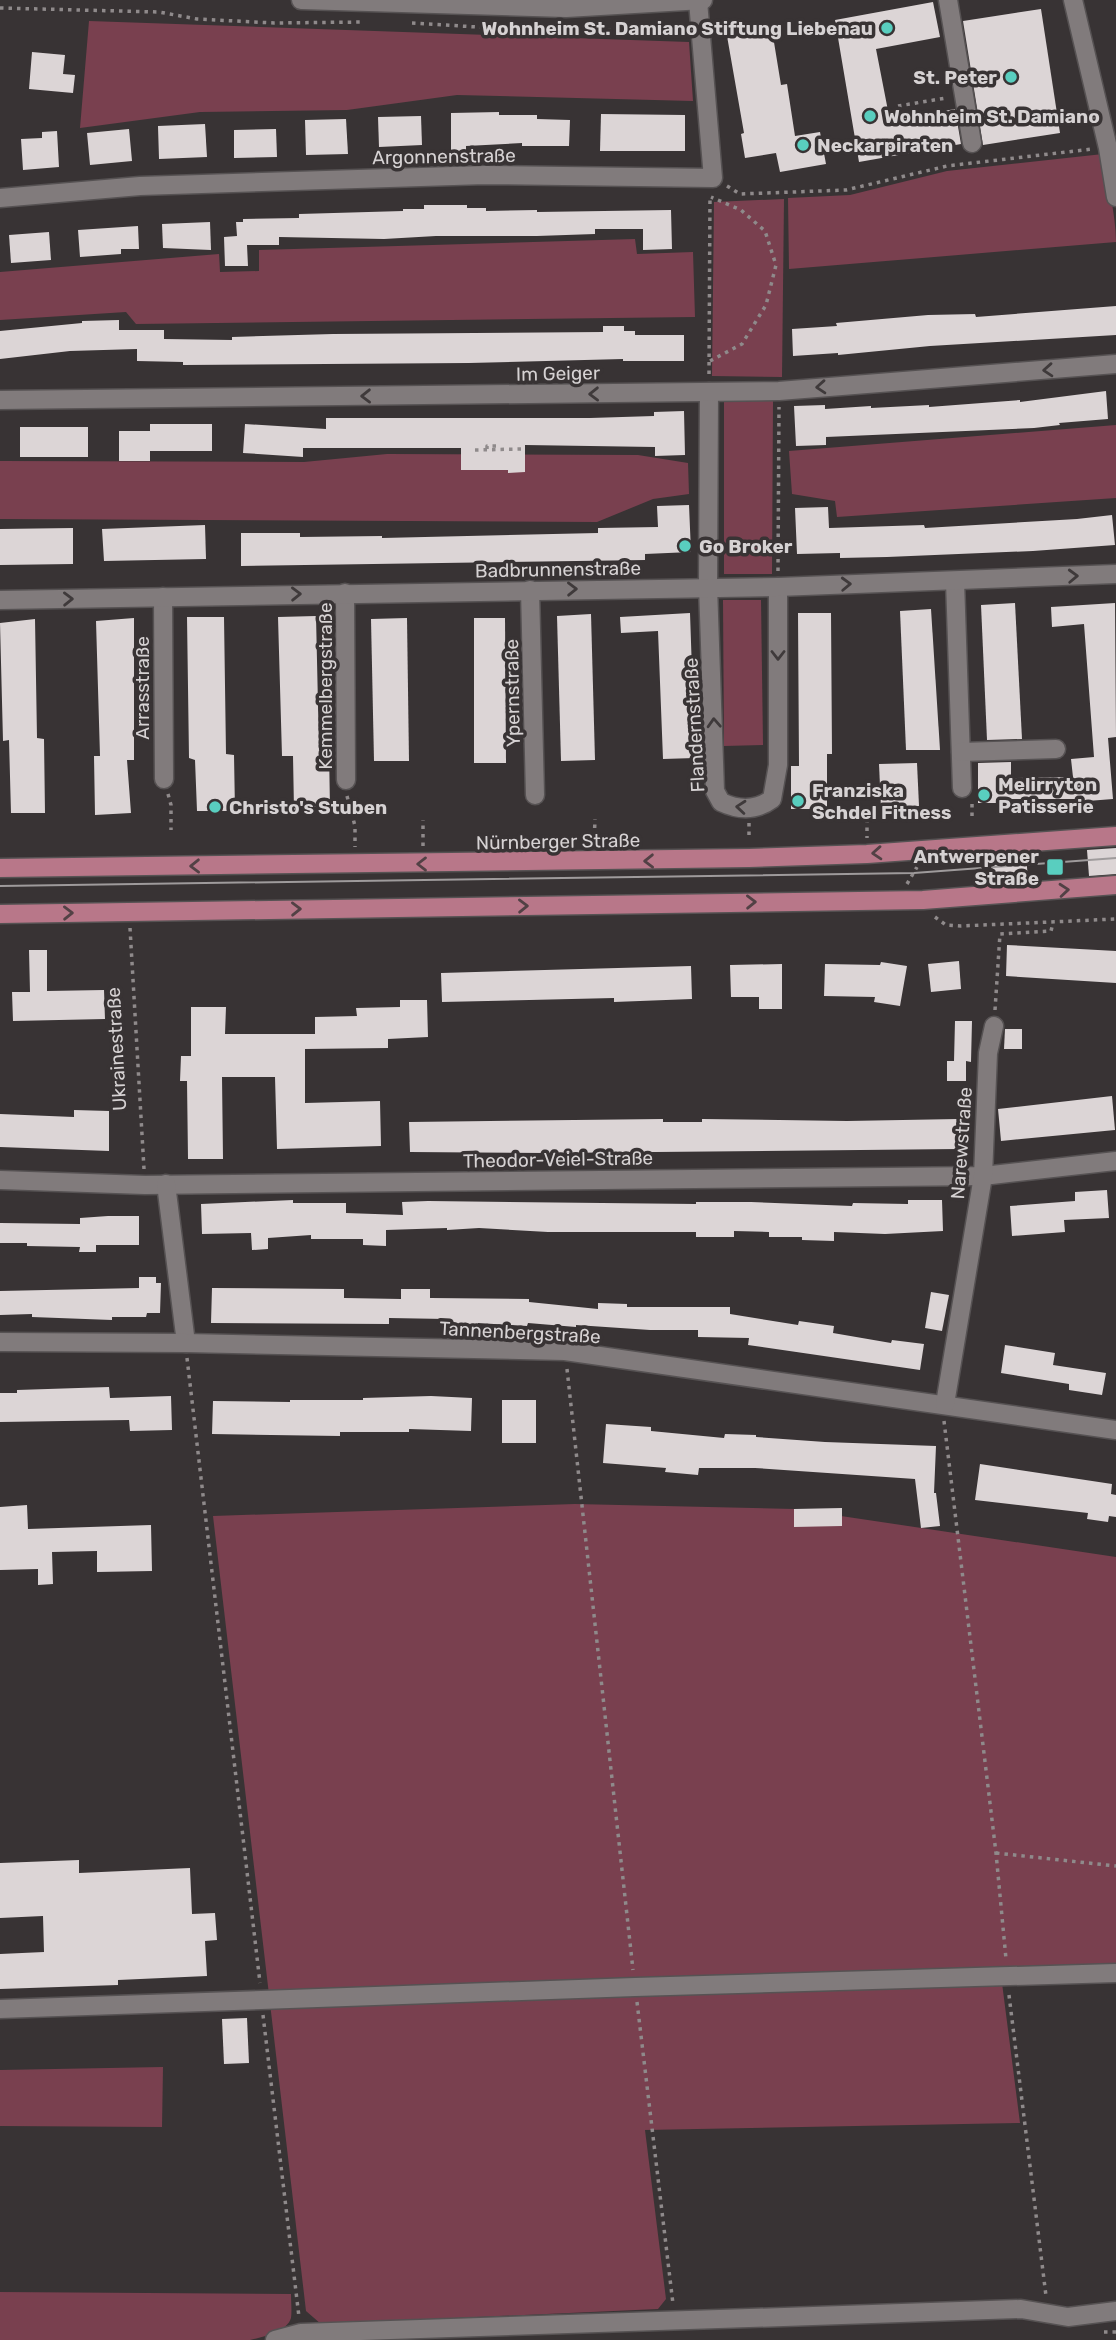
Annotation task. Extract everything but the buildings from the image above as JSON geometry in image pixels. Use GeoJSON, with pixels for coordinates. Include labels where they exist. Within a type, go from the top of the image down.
{"type":"FeatureCollection","features":[{"type":"Feature","properties":{"kind":"main road","name":"Nürnberger Straße"},"geometry":{"type":"LineString","coordinates":[[0,868],[750,858],[867,854],[1116,836]]}},
{"type":"Feature","properties":{"kind":"main road"},"geometry":{"type":"LineString","coordinates":[[0,914],[923,900],[1116,885]]}},
{"type":"Feature","properties":{"kind":"street"},"geometry":{"type":"LineString","coordinates":[[301,0],[566,8],[701,1]]}},
{"type":"Feature","properties":{"kind":"street"},"geometry":{"type":"LineString","coordinates":[[948,0],[972,143]]}},
{"type":"Feature","properties":{"kind":"street"},"geometry":{"type":"LineString","coordinates":[[1073,0],[1108,148],[1116,197]]}},
{"type":"Feature","properties":{"kind":"street","name":"Argonnenstraße"},"geometry":{"type":"LineString","coordinates":[[0,198],[140,186],[471,175],[713,178],[701,1]]}},
{"type":"Feature","properties":{"kind":"street","name":"Im Geiger"},"geometry":{"type":"LineString","coordinates":[[0,400],[779,391],[1116,364]]}},
{"type":"Feature","properties":{"kind":"street","name":"Flandernstraße"},"geometry":{"type":"LineString","coordinates":[[709,392],[708,586],[715,792],[721,802],[733,807],[751,808],[772,799],[778,765],[778,587]]}},
{"type":"Feature","properties":{"kind":"street","name":"Badbrunnenstraße"},"geometry":{"type":"LineString","coordinates":[[0,600],[708,586],[778,587],[1116,574]]}},
{"type":"Feature","properties":{"kind":"street"},"geometry":{"type":"LineString","coordinates":[[955,581],[962,788]]}},
{"type":"Feature","properties":{"kind":"street","name":"Ypernstraße"},"geometry":{"type":"LineString","coordinates":[[530,590],[535,795]]}},
{"type":"Feature","properties":{"kind":"street","name":"Kemmelbergstraße"},"geometry":{"type":"LineString","coordinates":[[345,593],[346,780]]}},
{"type":"Feature","properties":{"kind":"street","name":"Arrasstraße"},"geometry":{"type":"LineString","coordinates":[[163,597],[164,779]]}},
{"type":"Feature","properties":{"kind":"street"},"geometry":{"type":"LineString","coordinates":[[961,752],[1056,749]]}},
{"type":"Feature","properties":{"kind":"street","name":"Narewstraße"},"geometry":{"type":"LineString","coordinates":[[945,1404],[982,1176],[988,1053],[994,1026]]}},
{"type":"Feature","properties":{"kind":"street","name":"Theodor-Veiel-Straße"},"geometry":{"type":"LineString","coordinates":[[0,1180],[145,1185],[982,1176],[1116,1161]]}},
{"type":"Feature","properties":{"kind":"street"},"geometry":{"type":"LineString","coordinates":[[166,1184],[186,1343]]}},
{"type":"Feature","properties":{"kind":"street","name":"Tannenbergstraße"},"geometry":{"type":"LineString","coordinates":[[0,1342],[186,1343],[565,1352],[1116,1430]]}},
{"type":"Feature","properties":{"kind":"street"},"geometry":{"type":"LineString","coordinates":[[0,2010],[1116,1973]]}},
{"type":"Feature","properties":{"kind":"street"},"geometry":{"type":"LineString","coordinates":[[275,2340],[301,2333],[335,2336],[675,2320],[1021,2309],[1068,2317],[1116,2311]]}},
{"type":"Feature","properties":{"kind":"path"},"geometry":{"type":"LineString","coordinates":[[0,8],[159,12],[197,19],[274,23],[367,22]]}},
{"type":"Feature","properties":{"kind":"path"},"geometry":{"type":"LineString","coordinates":[[407,23],[542,30],[701,30]]}},
{"type":"Feature","properties":{"kind":"path"},"geometry":{"type":"LineString","coordinates":[[898,106],[965,95]]}},
{"type":"Feature","properties":{"kind":"path"},"geometry":{"type":"LineString","coordinates":[[740,194],[846,190],[947,166],[1108,148]]}},
{"type":"Feature","properties":{"kind":"path"},"geometry":{"type":"LineString","coordinates":[[710,196],[741,210],[765,231],[776,265],[766,305],[742,344],[709,361],[710,196]]}},
{"type":"Feature","properties":{"kind":"path"},"geometry":{"type":"LineString","coordinates":[[778,587],[779,391]]}},
{"type":"Feature","properties":{"kind":"path"},"geometry":{"type":"LineString","coordinates":[[487,449],[487,446],[497,446],[499,443],[502,449]]}},
{"type":"Feature","properties":{"kind":"path"},"geometry":{"type":"LineString","coordinates":[[475,450],[521,449]]}},
{"type":"Feature","properties":{"kind":"path"},"geometry":{"type":"LineString","coordinates":[[164,779],[171,805],[171,830]]}},
{"type":"Feature","properties":{"kind":"path"},"geometry":{"type":"LineString","coordinates":[[346,780],[355,827],[355,864]]}},
{"type":"Feature","properties":{"kind":"path"},"geometry":{"type":"LineString","coordinates":[[423,820],[423,864]]}},
{"type":"Feature","properties":{"kind":"path"},"geometry":{"type":"LineString","coordinates":[[911,863],[918,863],[918,866],[905,889],[914,889]]}},
{"type":"Feature","properties":{"kind":"path","name":"Ukrainestraße"},"geometry":{"type":"LineString","coordinates":[[130,912],[145,1185]]}},
{"type":"Feature","properties":{"kind":"path"},"geometry":{"type":"LineString","coordinates":[[929,914],[946,925],[1116,919]]}},
{"type":"Feature","properties":{"kind":"path"},"geometry":{"type":"LineString","coordinates":[[994,1026],[1000,934],[1051,931],[1053,922]]}},
{"type":"Feature","properties":{"kind":"path"},"geometry":{"type":"LineString","coordinates":[[186,1343],[301,2333]]}},
{"type":"Feature","properties":{"kind":"path"},"geometry":{"type":"LineString","coordinates":[[565,1352],[635,1987],[675,2320]]}},
{"type":"Feature","properties":{"kind":"path"},"geometry":{"type":"LineString","coordinates":[[945,1404],[944,1423],[996,1853],[1007,1977],[1046,2294],[1045,2312]]}},
{"type":"Feature","properties":{"kind":"path"},"geometry":{"type":"LineString","coordinates":[[996,1853],[1116,1866]]}},
{"type":"Feature","properties":{"kind":"shaded area"},"geometry":{"type":"Polygon","coordinates":[[[89,21],[689,42],[693,101],[457,95],[347,110],[200,112],[80,128],[89,21]]]}},
{"type":"Feature","properties":{"kind":"shaded area"},"geometry":{"type":"Polygon","coordinates":[[[1103,154],[1116,242],[789,269],[788,198],[850,195],[947,171],[1103,154]]]}},
{"type":"Feature","properties":{"kind":"shaded area"},"geometry":{"type":"Polygon","coordinates":[[[784,199],[782,377],[712,376],[714,202],[784,199]]]}},
{"type":"Feature","properties":{"kind":"shaded area"},"geometry":{"type":"Polygon","coordinates":[[[635,239],[637,254],[693,252],[695,317],[136,324],[126,312],[0,320],[0,272],[219,254],[220,272],[259,271],[259,250],[635,239]]]}},
{"type":"Feature","properties":{"kind":"shaded area"},"geometry":{"type":"Polygon","coordinates":[[[724,401],[773,401],[772,574],[724,574],[724,401]]]}},
{"type":"Feature","properties":{"kind":"shaded area"},"geometry":{"type":"Polygon","coordinates":[[[1116,425],[1116,498],[837,517],[835,501],[792,494],[789,451],[1116,425]]]}},
{"type":"Feature","properties":{"kind":"shaded area"},"geometry":{"type":"Polygon","coordinates":[[[387,454],[638,455],[688,463],[689,494],[653,499],[597,522],[0,519],[0,461],[304,462],[387,454]]]}},
{"type":"Feature","properties":{"kind":"shaded area"},"geometry":{"type":"Polygon","coordinates":[[[723,600],[761,600],[763,745],[724,746],[723,600]]]}},
{"type":"Feature","properties":{"kind":"shaded area"},"geometry":{"type":"Polygon","coordinates":[[[575,1504],[794,1509],[1116,1557],[1116,1977],[1002,1983],[1020,2123],[645,2130],[666,2299],[658,2309],[321,2324],[306,2311],[213,1516],[575,1504]]]}},
{"type":"Feature","properties":{"kind":"shaded area"},"geometry":{"type":"Polygon","coordinates":[[[163,2067],[162,2127],[0,2126],[0,2070],[163,2067]]]}},
{"type":"Feature","properties":{"kind":"shaded area"},"geometry":{"type":"Polygon","coordinates":[[[0,2292],[291,2294],[291,2318],[285,2327],[250,2340],[0,2340],[0,2292]]]}},
{"type":"Feature","properties":{"kind":"tram line"},"geometry":{"type":"LineString","coordinates":[[0,886],[914,873],[1116,858]]}},
{"type":"Feature","properties":{"kind":"place","name":"Wohnheim St. Damiano Stiftung Liebenau"},"geometry":{"type":"Point","coordinates":[887,28]}},
{"type":"Feature","properties":{"kind":"place","name":"St. Peter"},"geometry":{"type":"Point","coordinates":[1011,77]}},
{"type":"Feature","properties":{"kind":"place","name":"Wohnheim St. Damiano"},"geometry":{"type":"Point","coordinates":[870,116]}},
{"type":"Feature","properties":{"kind":"place","name":"Neckarpiraten"},"geometry":{"type":"Point","coordinates":[803,145]}},
{"type":"Feature","properties":{"kind":"place","name":"Go Broker"},"geometry":{"type":"Point","coordinates":[685,546]}},
{"type":"Feature","properties":{"kind":"place","name":"Melirryton Patisserie"},"geometry":{"type":"Point","coordinates":[984,795]}},
{"type":"Feature","properties":{"kind":"place","name":"Franziska Schdel Fitness"},"geometry":{"type":"Point","coordinates":[798,801]}},
{"type":"Feature","properties":{"kind":"place","name":"Christo's Stuben"},"geometry":{"type":"Point","coordinates":[215,807]}},
{"type":"Feature","properties":{"kind":"place","name":"Antwerpener Straße"},"geometry":{"type":"Point","coordinates":[1055,867]}}]}
